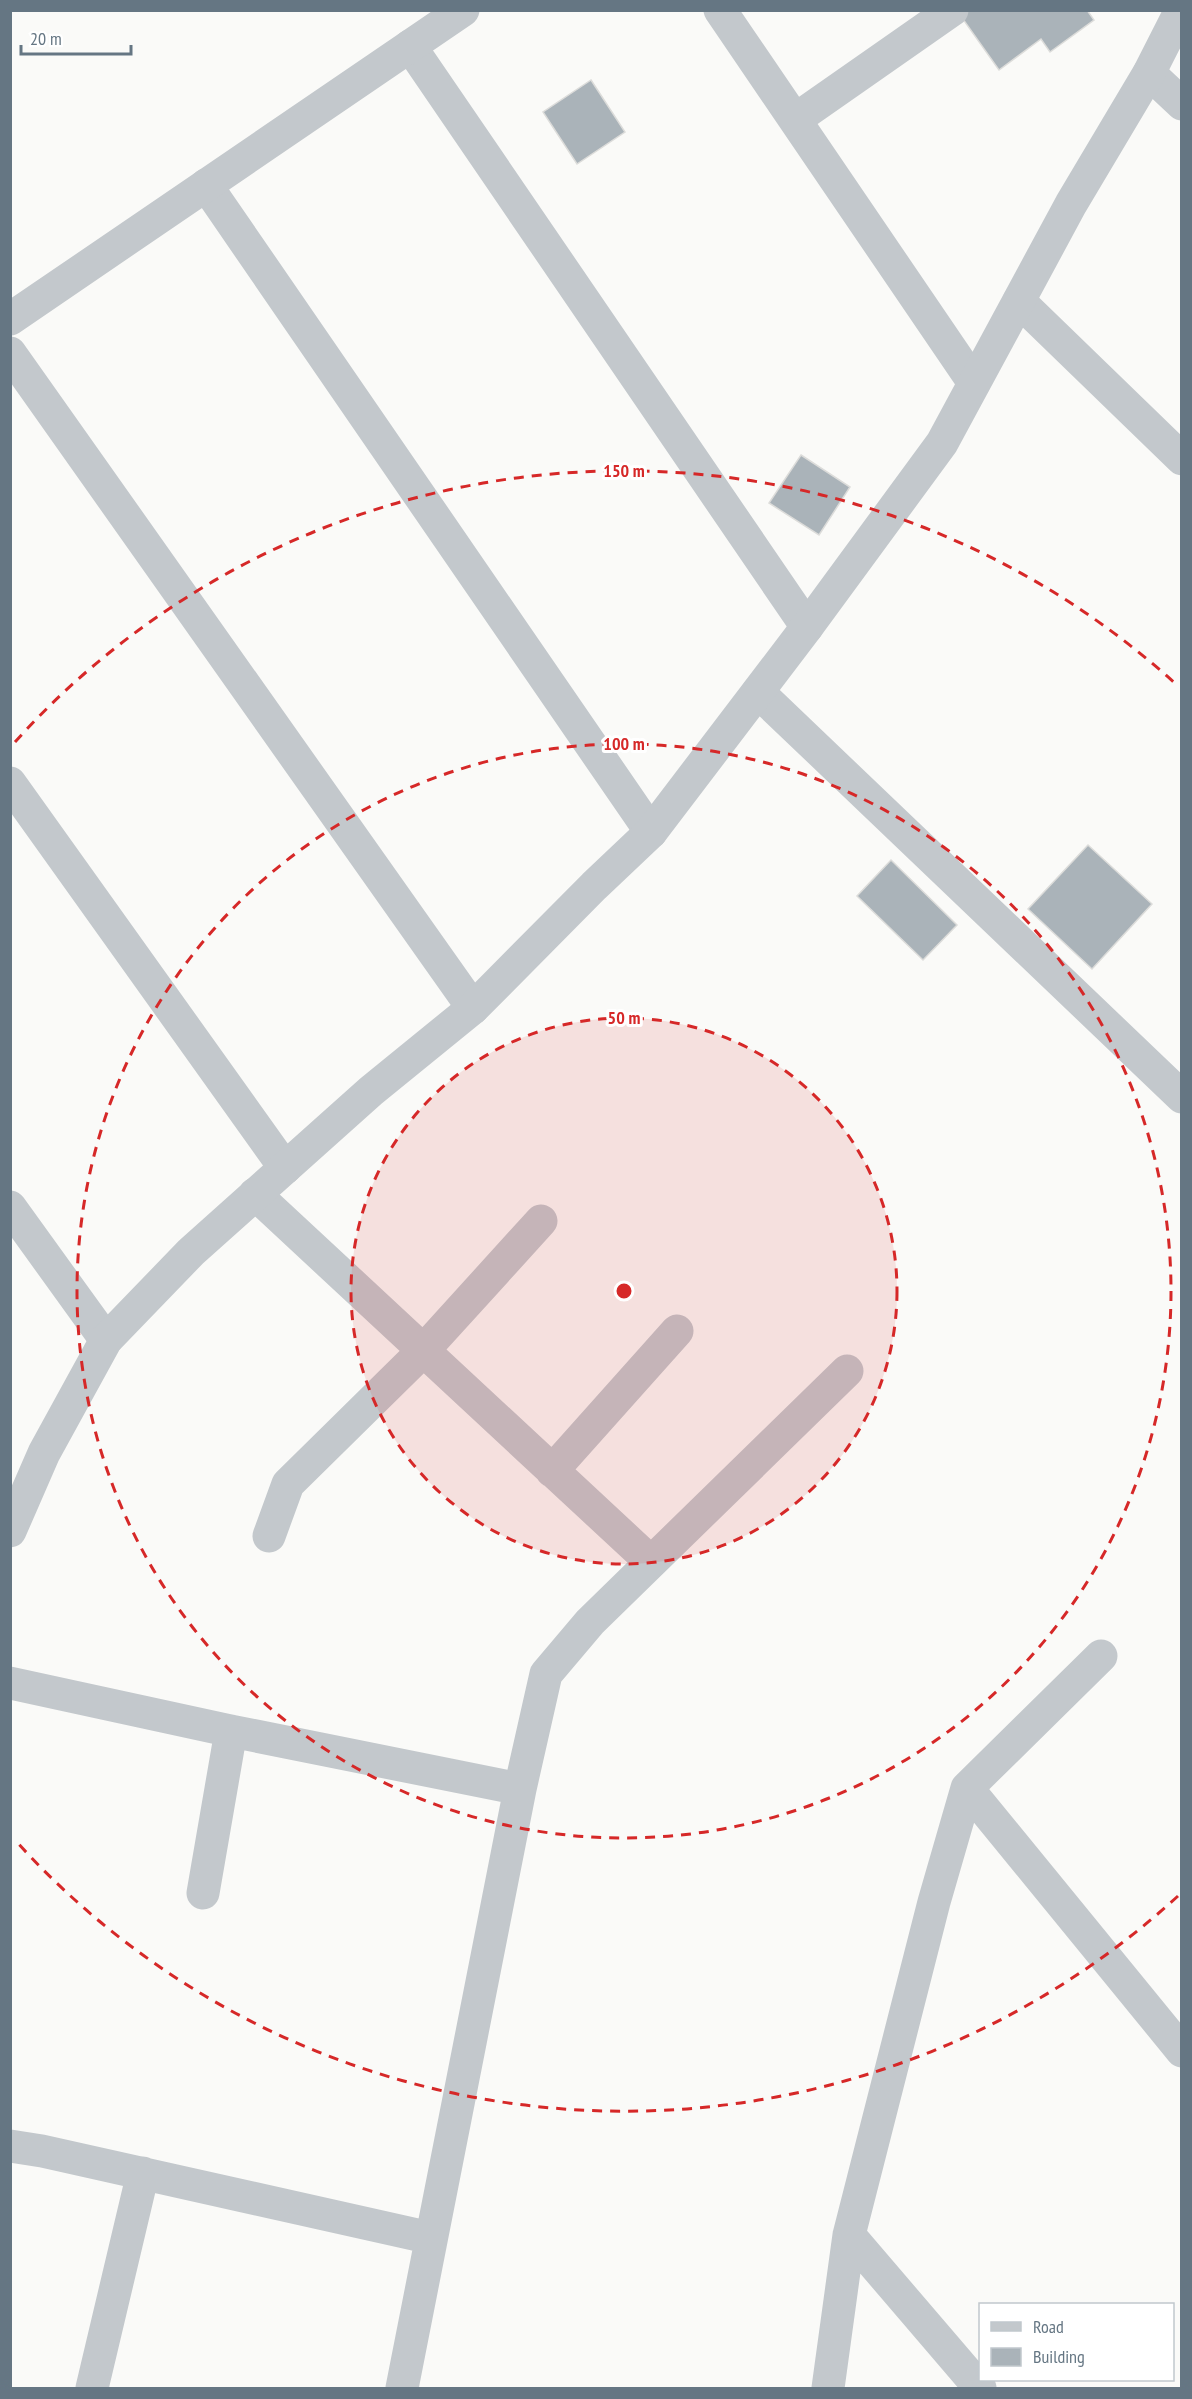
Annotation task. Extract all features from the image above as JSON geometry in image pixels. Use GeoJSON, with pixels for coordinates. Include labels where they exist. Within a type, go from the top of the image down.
{"type":"FeatureCollection","features":[{"type":"Feature","properties":{"kind":"street"},"geometry":{"type":"LineString","coordinates":[[10,319],[463,10]]}},
{"type":"Feature","properties":{"kind":"street"},"geometry":{"type":"LineString","coordinates":[[720,10],[974,384]]}},
{"type":"Feature","properties":{"kind":"street"},"geometry":{"type":"LineString","coordinates":[[796,119],[952,10]]}},
{"type":"Feature","properties":{"kind":"street"},"geometry":{"type":"LineString","coordinates":[[10,1531],[44,1453],[106,1340],[191,1252],[371,1091],[472,1008],[651,832],[807,627],[942,443],[1071,204],[1149,73],[1181,10]]}},
{"type":"Feature","properties":{"kind":"street"},"geometry":{"type":"LineString","coordinates":[[411,46],[807,627]]}},
{"type":"Feature","properties":{"kind":"street"},"geometry":{"type":"LineString","coordinates":[[1149,73],[1182,104]]}},
{"type":"Feature","properties":{"kind":"street"},"geometry":{"type":"LineString","coordinates":[[206,185],[651,832]]}},
{"type":"Feature","properties":{"kind":"street"},"geometry":{"type":"LineString","coordinates":[[1019,301],[1182,459]]}},
{"type":"Feature","properties":{"kind":"street"},"geometry":{"type":"LineString","coordinates":[[10,353],[472,1008]]}},
{"type":"Feature","properties":{"kind":"street"},"geometry":{"type":"LineString","coordinates":[[758,692],[1182,1097]]}},
{"type":"Feature","properties":{"kind":"street"},"geometry":{"type":"LineString","coordinates":[[10,783],[285,1168]]}},
{"type":"Feature","properties":{"kind":"street"},"geometry":{"type":"LineString","coordinates":[[255,1194],[651,1562]]}},
{"type":"Feature","properties":{"kind":"street"},"geometry":{"type":"LineString","coordinates":[[10,1207],[106,1340]]}},
{"type":"Feature","properties":{"kind":"street"},"geometry":{"type":"LineString","coordinates":[[269,1536],[288,1484],[423,1352],[541,1221]]}},
{"type":"Feature","properties":{"kind":"street"},"geometry":{"type":"LineString","coordinates":[[552,1471],[677,1331]]}},
{"type":"Feature","properties":{"kind":"street"},"geometry":{"type":"LineString","coordinates":[[402,2388],[520,1789],[546,1674],[590,1622],[847,1371]]}},
{"type":"Feature","properties":{"kind":"street"},"geometry":{"type":"LineString","coordinates":[[828,2388],[849,2235],[934,1902],[967,1788],[1101,1656]]}},
{"type":"Feature","properties":{"kind":"street"},"geometry":{"type":"LineString","coordinates":[[10,1683],[231,1731],[520,1789]]}},
{"type":"Feature","properties":{"kind":"street"},"geometry":{"type":"LineString","coordinates":[[203,1893],[231,1731]]}},
{"type":"Feature","properties":{"kind":"street"},"geometry":{"type":"LineString","coordinates":[[967,1788],[1182,2051]]}},
{"type":"Feature","properties":{"kind":"street"},"geometry":{"type":"LineString","coordinates":[[10,2146],[143,2173],[431,2238]]}},
{"type":"Feature","properties":{"kind":"street"},"geometry":{"type":"LineString","coordinates":[[92,2388],[143,2173]]}},
{"type":"Feature","properties":{"kind":"street"},"geometry":{"type":"LineString","coordinates":[[849,2235],[980,2388]]}},
{"type":"Feature","properties":{"kind":"building"},"geometry":{"type":"Polygon","coordinates":[[[966,10],[1087,10],[1094,20],[1050,52],[1041,39],[999,70],[960,15],[966,10]]]}},
{"type":"Feature","properties":{"kind":"building"},"geometry":{"type":"Polygon","coordinates":[[[591,80],[625,132],[577,164],[543,112],[591,80]]]}},
{"type":"Feature","properties":{"kind":"building"},"geometry":{"type":"Polygon","coordinates":[[[801,455],[850,487],[819,535],[769,503],[801,455]]]}},
{"type":"Feature","properties":{"kind":"building"},"geometry":{"type":"Polygon","coordinates":[[[1088,845],[1152,904],[1092,969],[1028,909],[1088,845]]]}},
{"type":"Feature","properties":{"kind":"building"},"geometry":{"type":"Polygon","coordinates":[[[891,860],[957,925],[923,960],[857,896],[891,860]]]}}]}
